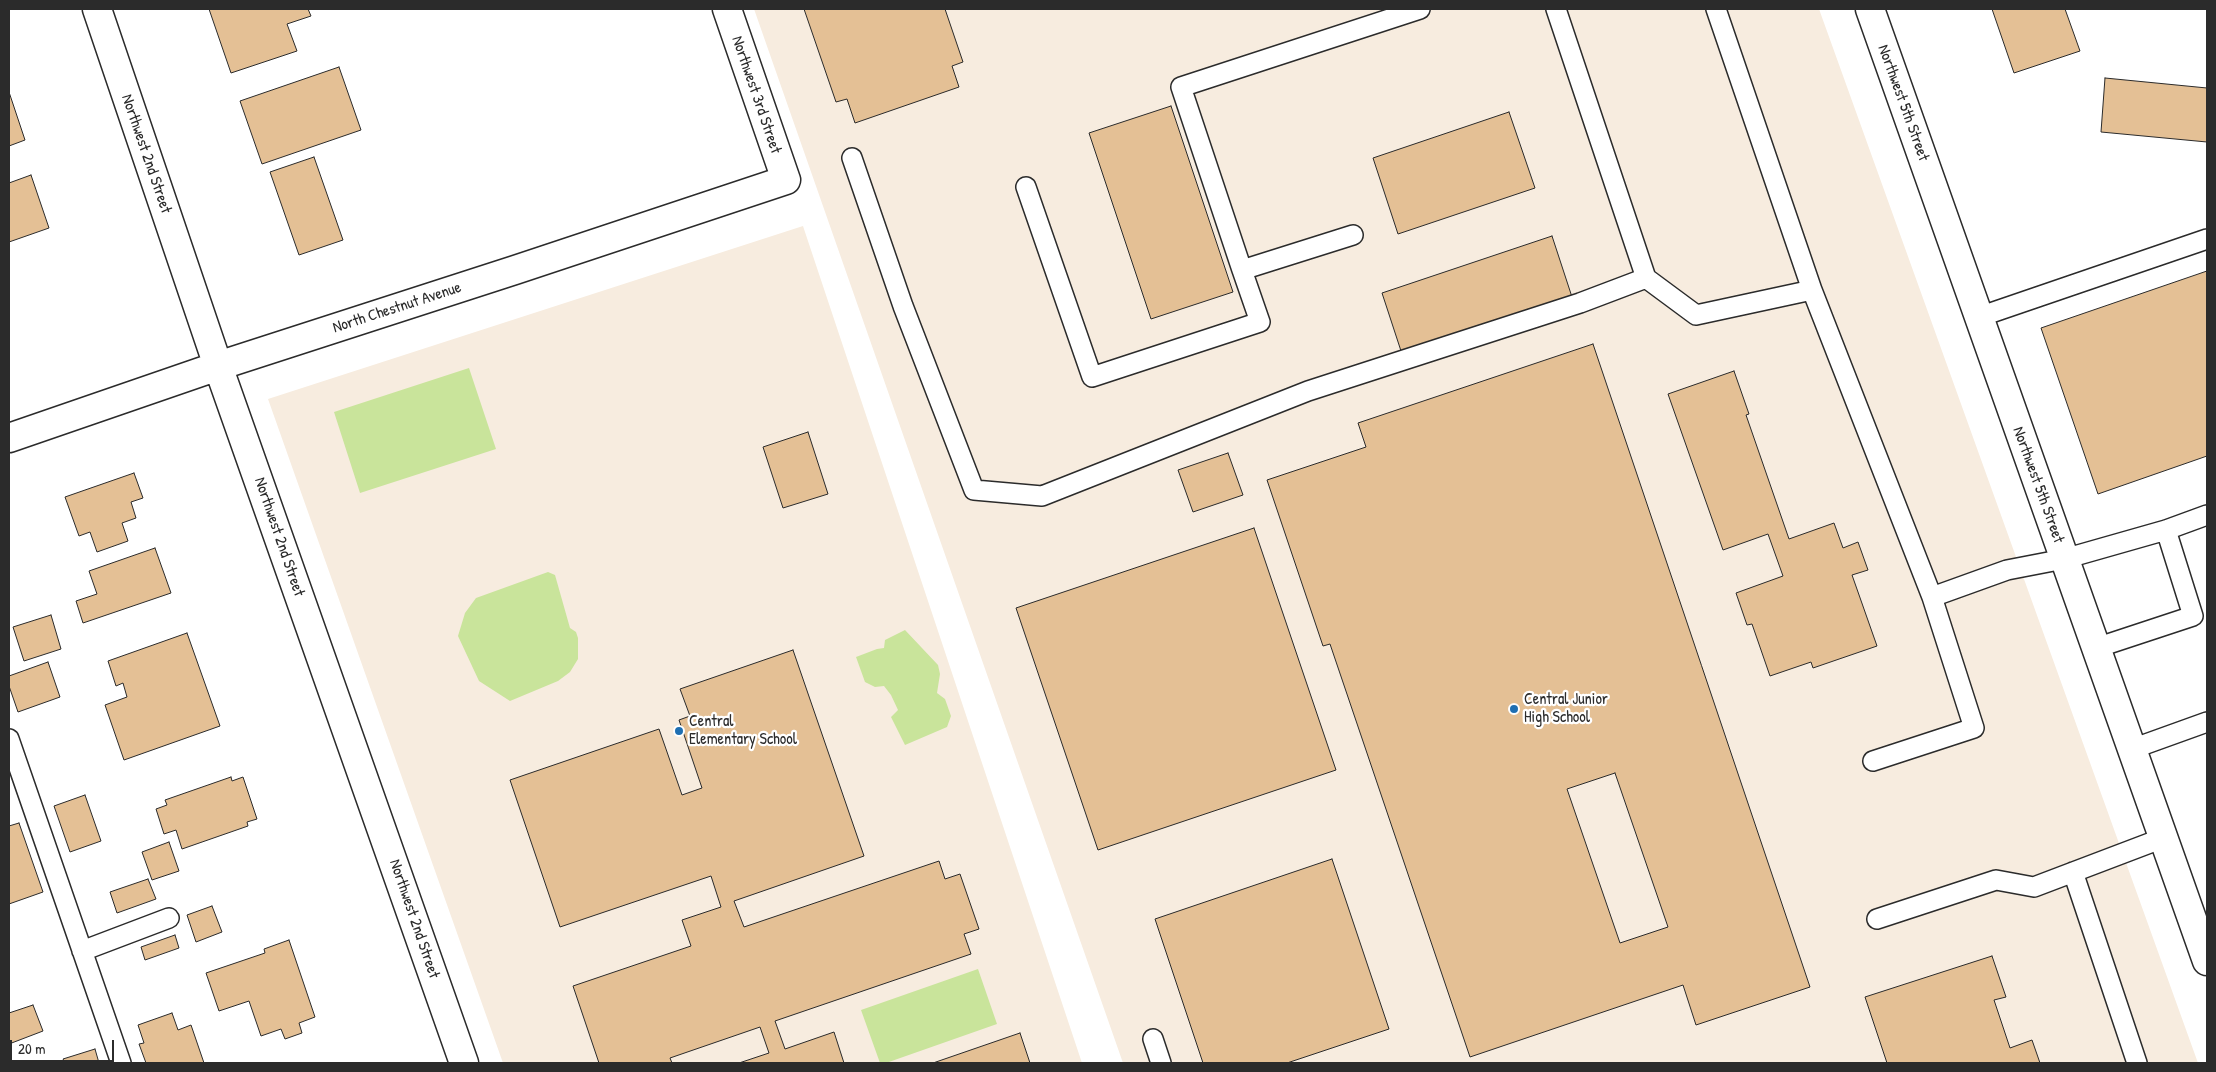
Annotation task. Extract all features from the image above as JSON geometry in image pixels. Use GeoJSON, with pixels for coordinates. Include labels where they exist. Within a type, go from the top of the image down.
{"type":"FeatureCollection","features":[{"type":"Feature","properties":{"kind":"street","name":"Northwest 2nd Street"},"geometry":{"type":"LineString","coordinates":[[97,9],[218,366],[464,1063]]}},
{"type":"Feature","properties":{"kind":"street","name":"Northwest 3rd Street"},"geometry":{"type":"LineString","coordinates":[[727,9],[786,180]]}},
{"type":"Feature","properties":{"kind":"street","name":"Northwest 5th Street"},"geometry":{"type":"LineString","coordinates":[[1870,9],[2207,961]]}},
{"type":"Feature","properties":{"kind":"street","name":"North Chestnut Avenue"},"geometry":{"type":"LineString","coordinates":[[9,438],[218,366],[516,270],[786,180]]}},
{"type":"Feature","properties":{"kind":"lane"},"geometry":{"type":"LineString","coordinates":[[1026,187],[1092,378],[1260,322],[1180,87],[1420,9]]}},
{"type":"Feature","properties":{"kind":"lane"},"geometry":{"type":"LineString","coordinates":[[1556,9],[1646,278],[1696,315],[1812,290]]}},
{"type":"Feature","properties":{"kind":"lane"},"geometry":{"type":"LineString","coordinates":[[1716,9],[1812,290],[1932,597],[1974,728],[1873,761]]}},
{"type":"Feature","properties":{"kind":"lane"},"geometry":{"type":"LineString","coordinates":[[852,158],[902,306],[974,490],[1042,496],[1308,391],[1580,303],[1646,278]]}},
{"type":"Feature","properties":{"kind":"lane"},"geometry":{"type":"LineString","coordinates":[[1242,270],[1353,235]]}},
{"type":"Feature","properties":{"kind":"lane"},"geometry":{"type":"LineString","coordinates":[[1979,317],[2207,239]]}},
{"type":"Feature","properties":{"kind":"lane"},"geometry":{"type":"LineString","coordinates":[[1932,597],[2007,570],[2064,559],[2166,530],[2207,515]]}},
{"type":"Feature","properties":{"kind":"lane"},"geometry":{"type":"LineString","coordinates":[[2096,648],[2200,620],[2166,530]]}},
{"type":"Feature","properties":{"kind":"lane"},"geometry":{"type":"LineString","coordinates":[[2132,749],[2207,722]]}},
{"type":"Feature","properties":{"kind":"lane"},"geometry":{"type":"LineString","coordinates":[[9,739],[121,1063]]}},
{"type":"Feature","properties":{"kind":"lane"},"geometry":{"type":"LineString","coordinates":[[1877,919],[1996,880],[2034,887],[2163,838]]}},
{"type":"Feature","properties":{"kind":"lane"},"geometry":{"type":"LineString","coordinates":[[2073,872],[2137,1063]]}},
{"type":"Feature","properties":{"kind":"lane"},"geometry":{"type":"LineString","coordinates":[[82,951],[169,918]]}},
{"type":"Feature","properties":{"kind":"lane"},"geometry":{"type":"LineString","coordinates":[[1153,1039],[1161,1063]]}},
{"type":"Feature","properties":{"kind":"shaded area"},"geometry":{"type":"Polygon","coordinates":[[[754,9],[1819,9],[2198,1063],[1123,1063],[754,9]]]}},
{"type":"Feature","properties":{"kind":"shaded area","name":"Central Elementary School"},"geometry":{"type":"Polygon","coordinates":[[[803,226],[1082,1063],[503,1063],[268,399],[803,226]]]}},
{"type":"Feature","properties":{"kind":"green space"},"geometry":{"type":"Polygon","coordinates":[[[469,368],[496,449],[360,493],[334,412],[469,368]]]}},
{"type":"Feature","properties":{"kind":"green space"},"geometry":{"type":"Polygon","coordinates":[[[548,572],[555,575],[570,628],[576,632],[578,638],[578,659],[570,672],[558,681],[510,701],[479,681],[458,636],[465,613],[476,598],[548,572]]]}},
{"type":"Feature","properties":{"kind":"green space"},"geometry":{"type":"Polygon","coordinates":[[[905,630],[938,665],[940,674],[937,693],[945,699],[951,716],[947,727],[905,745],[891,717],[898,710],[891,695],[884,686],[875,687],[865,682],[856,657],[884,648],[885,640],[905,630]]]}},
{"type":"Feature","properties":{"kind":"green space"},"geometry":{"type":"Polygon","coordinates":[[[978,969],[997,1024],[886,1063],[880,1063],[861,1010],[978,969]]]}},
{"type":"Feature","properties":{"kind":"building"},"geometry":{"type":"Polygon","coordinates":[[[209,9],[308,9],[311,16],[287,24],[297,51],[231,73],[209,9]]]}},
{"type":"Feature","properties":{"kind":"building"},"geometry":{"type":"Polygon","coordinates":[[[804,9],[945,9],[963,62],[952,66],[959,87],[855,123],[847,99],[836,102],[804,9]]]}},
{"type":"Feature","properties":{"kind":"building"},"geometry":{"type":"Polygon","coordinates":[[[1992,9],[2065,9],[2080,51],[2014,73],[1992,9]]]}},
{"type":"Feature","properties":{"kind":"building"},"geometry":{"type":"Polygon","coordinates":[[[339,67],[361,130],[262,164],[240,101],[339,67]]]}},
{"type":"Feature","properties":{"kind":"building"},"geometry":{"type":"Polygon","coordinates":[[[2105,78],[2207,88],[2207,142],[2101,132],[2105,78]]]}},
{"type":"Feature","properties":{"kind":"building"},"geometry":{"type":"Polygon","coordinates":[[[9,92],[25,140],[9,146],[9,92]]]}},
{"type":"Feature","properties":{"kind":"building"},"geometry":{"type":"Polygon","coordinates":[[[1171,106],[1233,292],[1151,319],[1089,133],[1171,106]]]}},
{"type":"Feature","properties":{"kind":"building"},"geometry":{"type":"Polygon","coordinates":[[[1509,112],[1535,188],[1398,234],[1373,158],[1509,112]]]}},
{"type":"Feature","properties":{"kind":"building"},"geometry":{"type":"Polygon","coordinates":[[[314,157],[343,240],[299,255],[270,172],[314,157]]]}},
{"type":"Feature","properties":{"kind":"building"},"geometry":{"type":"Polygon","coordinates":[[[31,175],[49,228],[9,242],[9,183],[31,175]]]}},
{"type":"Feature","properties":{"kind":"building"},"geometry":{"type":"Polygon","coordinates":[[[1552,236],[1572,297],[1402,354],[1382,293],[1552,236]]]}},
{"type":"Feature","properties":{"kind":"building"},"geometry":{"type":"Polygon","coordinates":[[[2207,271],[2207,456],[2098,494],[2041,328],[2207,271]]]}},
{"type":"Feature","properties":{"kind":"building"},"geometry":{"type":"Polygon","coordinates":[[[1593,344],[1810,987],[1696,1025],[1683,985],[1470,1057],[1330,644],[1323,646],[1267,480],[1366,447],[1358,423],[1593,344]],[[1615,773],[1567,789],[1620,943],[1668,927],[1615,773]]]}},
{"type":"Feature","properties":{"kind":"building"},"geometry":{"type":"Polygon","coordinates":[[[1734,371],[1749,414],[1746,415],[1789,539],[1834,523],[1843,548],[1858,542],[1868,570],[1852,575],[1877,646],[1813,668],[1811,662],[1770,676],[1752,624],[1747,625],[1736,593],[1783,576],[1768,534],[1723,550],[1668,394],[1734,371]]]}},
{"type":"Feature","properties":{"kind":"building"},"geometry":{"type":"Polygon","coordinates":[[[808,432],[828,494],[783,508],[763,447],[808,432]]]}},
{"type":"Feature","properties":{"kind":"building"},"geometry":{"type":"Polygon","coordinates":[[[1228,453],[1243,495],[1193,512],[1178,470],[1228,453]]]}},
{"type":"Feature","properties":{"kind":"building"},"geometry":{"type":"Polygon","coordinates":[[[134,473],[143,498],[131,502],[136,518],[122,523],[128,541],[97,552],[90,532],[79,536],[65,497],[134,473]]]}},
{"type":"Feature","properties":{"kind":"building"},"geometry":{"type":"Polygon","coordinates":[[[1254,528],[1336,770],[1098,850],[1016,608],[1254,528]]]}},
{"type":"Feature","properties":{"kind":"building"},"geometry":{"type":"Polygon","coordinates":[[[155,548],[171,593],[83,623],[76,601],[97,594],[89,571],[155,548]]]}},
{"type":"Feature","properties":{"kind":"building"},"geometry":{"type":"Polygon","coordinates":[[[51,615],[61,649],[24,661],[13,627],[51,615]]]}},
{"type":"Feature","properties":{"kind":"building"},"geometry":{"type":"Polygon","coordinates":[[[187,633],[220,726],[124,760],[105,705],[127,697],[123,683],[116,686],[108,661],[187,633]]]}},
{"type":"Feature","properties":{"kind":"building"},"geometry":{"type":"Polygon","coordinates":[[[793,650],[864,856],[734,901],[744,927],[939,861],[945,879],[960,874],[979,929],[964,934],[971,954],[775,1021],[785,1049],[834,1032],[844,1063],[739,1063],[769,1053],[760,1027],[670,1058],[672,1063],[599,1063],[573,986],[691,946],[682,920],[721,907],[711,876],[560,927],[510,780],[659,729],[682,795],[702,788],[679,720],[690,716],[680,689],[793,650]]]}},
{"type":"Feature","properties":{"kind":"building"},"geometry":{"type":"Polygon","coordinates":[[[48,662],[60,697],[18,712],[9,686],[9,676],[48,662]]]}},
{"type":"Feature","properties":{"kind":"building"},"geometry":{"type":"Polygon","coordinates":[[[231,777],[232,781],[243,777],[257,819],[247,822],[248,826],[182,849],[176,830],[164,834],[156,809],[167,805],[165,800],[231,777]]]}},
{"type":"Feature","properties":{"kind":"building"},"geometry":{"type":"Polygon","coordinates":[[[85,795],[101,841],[70,852],[54,806],[85,795]]]}},
{"type":"Feature","properties":{"kind":"building"},"geometry":{"type":"Polygon","coordinates":[[[19,823],[43,892],[9,904],[9,826],[19,823]]]}},
{"type":"Feature","properties":{"kind":"building"},"geometry":{"type":"Polygon","coordinates":[[[169,842],[179,871],[152,880],[142,852],[169,842]]]}},
{"type":"Feature","properties":{"kind":"building"},"geometry":{"type":"Polygon","coordinates":[[[1332,859],[1389,1029],[1287,1063],[1203,1063],[1155,919],[1332,859]]]}},
{"type":"Feature","properties":{"kind":"building"},"geometry":{"type":"Polygon","coordinates":[[[148,879],[156,899],[117,913],[110,892],[148,879]]]}},
{"type":"Feature","properties":{"kind":"building"},"geometry":{"type":"Polygon","coordinates":[[[212,906],[222,932],[196,942],[187,915],[212,906]]]}},
{"type":"Feature","properties":{"kind":"building"},"geometry":{"type":"Polygon","coordinates":[[[175,935],[179,948],[145,960],[141,947],[175,935]]]}},
{"type":"Feature","properties":{"kind":"building"},"geometry":{"type":"Polygon","coordinates":[[[289,940],[315,1017],[299,1023],[302,1033],[285,1039],[281,1029],[261,1036],[249,1001],[219,1011],[206,973],[265,953],[264,949],[289,940]]]}},
{"type":"Feature","properties":{"kind":"building"},"geometry":{"type":"Polygon","coordinates":[[[1992,956],[2006,997],[1994,1000],[2010,1048],[2032,1040],[2040,1063],[1887,1063],[1865,997],[1992,956]]]}},
{"type":"Feature","properties":{"kind":"building"},"geometry":{"type":"Polygon","coordinates":[[[33,1005],[43,1031],[9,1044],[9,1013],[33,1005]]]}},
{"type":"Feature","properties":{"kind":"building"},"geometry":{"type":"Polygon","coordinates":[[[172,1013],[178,1030],[191,1025],[204,1063],[146,1063],[139,1044],[144,1043],[138,1025],[172,1013]]]}},
{"type":"Feature","properties":{"kind":"building"},"geometry":{"type":"Polygon","coordinates":[[[1020,1033],[1030,1063],[933,1063],[1020,1033]]]}},
{"type":"Feature","properties":{"kind":"building"},"geometry":{"type":"Polygon","coordinates":[[[95,1049],[99,1063],[65,1063],[63,1059],[95,1049]]]}},
{"type":"Feature","properties":{"kind":"place","name":"Central Junior High School"},"geometry":{"type":"Point","coordinates":[1514,709]}},
{"type":"Feature","properties":{"kind":"place","name":"Central Elementary School"},"geometry":{"type":"Point","coordinates":[679,731]}}]}
